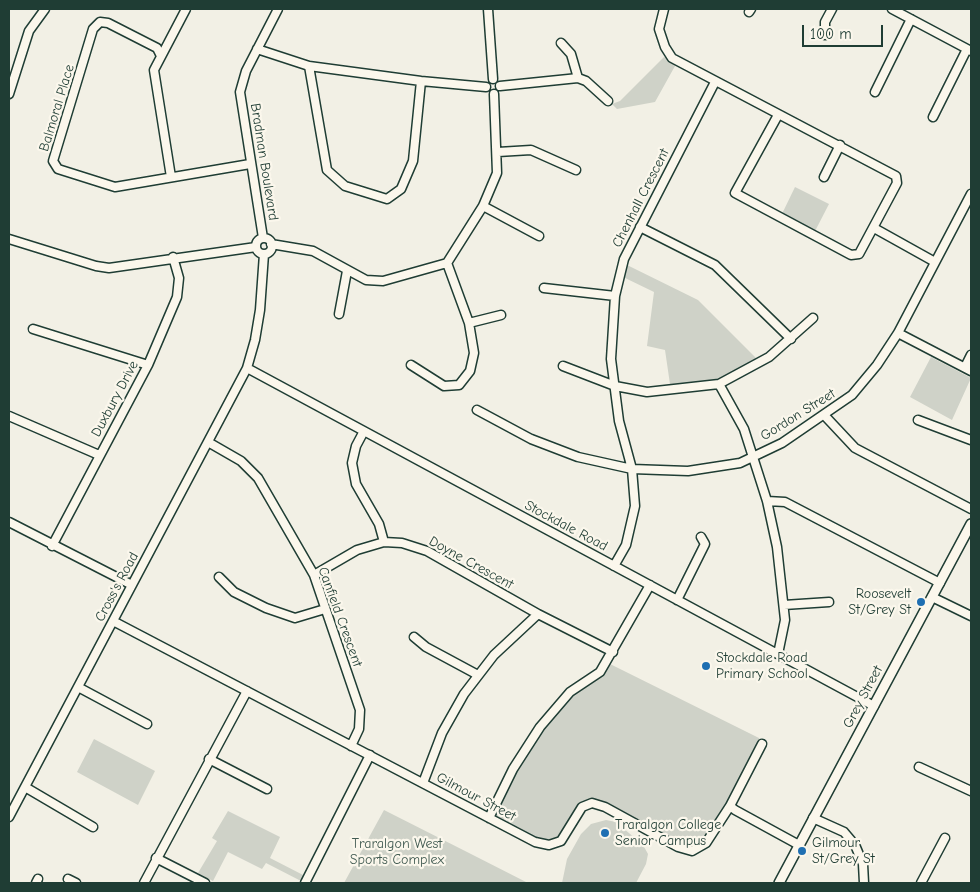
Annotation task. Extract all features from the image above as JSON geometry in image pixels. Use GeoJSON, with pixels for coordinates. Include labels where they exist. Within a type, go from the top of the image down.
{"type":"FeatureCollection","features":[{"type":"Feature","properties":{"kind":"main road","name":"Grey Street"},"geometry":{"type":"LineString","coordinates":[[779,883],[971,527]]}},
{"type":"Feature","properties":{"kind":"street"},"geometry":{"type":"LineString","coordinates":[[9,94],[29,31],[45,9]]}},
{"type":"Feature","properties":{"kind":"street"},"geometry":{"type":"LineString","coordinates":[[171,177],[154,70],[186,9]]}},
{"type":"Feature","properties":{"kind":"street","name":"Bradman Boulevard"},"geometry":{"type":"LineString","coordinates":[[263,238],[240,92],[246,71],[278,9]]}},
{"type":"Feature","properties":{"kind":"street"},"geometry":{"type":"LineString","coordinates":[[488,9],[493,79]]}},
{"type":"Feature","properties":{"kind":"street"},"geometry":{"type":"LineString","coordinates":[[664,9],[659,29],[665,47],[672,58],[896,176],[897,183],[859,254],[850,255],[734,193],[778,114]]}},
{"type":"Feature","properties":{"kind":"street"},"geometry":{"type":"LineString","coordinates":[[825,35],[825,22],[832,9]]}},
{"type":"Feature","properties":{"kind":"street"},"geometry":{"type":"LineString","coordinates":[[892,9],[969,50],[933,117]]}},
{"type":"Feature","properties":{"kind":"street"},"geometry":{"type":"LineString","coordinates":[[875,92],[911,19]]}},
{"type":"Feature","properties":{"kind":"street","name":"Balmoral Place"},"geometry":{"type":"LineString","coordinates":[[161,56],[158,48],[108,23],[100,22],[93,29],[53,160],[58,169],[115,187],[250,164]]}},
{"type":"Feature","properties":{"kind":"street"},"geometry":{"type":"LineString","coordinates":[[561,43],[571,54],[578,78]]}},
{"type":"Feature","properties":{"kind":"street"},"geometry":{"type":"LineString","coordinates":[[257,49],[309,66],[421,82],[486,87]]}},
{"type":"Feature","properties":{"kind":"street"},"geometry":{"type":"LineString","coordinates":[[309,66],[322,151],[327,170],[345,186],[387,200],[401,189],[413,161],[421,82]]}},
{"type":"Feature","properties":{"kind":"street"},"geometry":{"type":"LineString","coordinates":[[500,86],[578,78],[586,81],[608,100]]}},
{"type":"Feature","properties":{"kind":"street"},"geometry":{"type":"LineString","coordinates":[[493,79],[498,81],[500,86],[498,92],[494,94]]}},
{"type":"Feature","properties":{"kind":"street"},"geometry":{"type":"LineString","coordinates":[[486,87],[487,82],[493,79]]}},
{"type":"Feature","properties":{"kind":"street","name":"Chenhall Crescent"},"geometry":{"type":"LineString","coordinates":[[614,566],[626,545],[636,506],[632,469],[619,421],[611,359],[615,296],[624,259],[715,82]]}},
{"type":"Feature","properties":{"kind":"street"},"geometry":{"type":"LineString","coordinates":[[486,87],[489,92],[494,94]]}},
{"type":"Feature","properties":{"kind":"street"},"geometry":{"type":"LineString","coordinates":[[271,244],[313,250],[346,271],[366,280],[383,281],[447,263],[483,206],[497,173],[498,152],[494,94]]}},
{"type":"Feature","properties":{"kind":"street"},"geometry":{"type":"LineString","coordinates":[[824,177],[840,145]]}},
{"type":"Feature","properties":{"kind":"street"},"geometry":{"type":"LineString","coordinates":[[498,152],[531,150],[576,170]]}},
{"type":"Feature","properties":{"kind":"street","name":"Gordon Street"},"geometry":{"type":"LineString","coordinates":[[477,410],[531,439],[578,457],[632,469],[688,471],[740,463],[782,443],[825,416],[852,395],[877,365],[898,333],[971,194]]}},
{"type":"Feature","properties":{"kind":"street"},"geometry":{"type":"LineString","coordinates":[[483,206],[539,236]]}},
{"type":"Feature","properties":{"kind":"street"},"geometry":{"type":"LineString","coordinates":[[640,227],[715,265],[791,339]]}},
{"type":"Feature","properties":{"kind":"street"},"geometry":{"type":"LineString","coordinates":[[874,228],[935,262]]}},
{"type":"Feature","properties":{"kind":"street"},"geometry":{"type":"LineString","coordinates":[[263,238],[268,239],[271,244],[270,250],[264,254],[258,252],[256,247],[258,241],[263,238]]}},
{"type":"Feature","properties":{"kind":"street"},"geometry":{"type":"LineString","coordinates":[[9,239],[96,266],[109,268],[173,257],[256,247]]}},
{"type":"Feature","properties":{"kind":"street"},"geometry":{"type":"LineString","coordinates":[[247,368],[255,340],[260,310],[264,254]]}},
{"type":"Feature","properties":{"kind":"street","name":"Duxbury Drive"},"geometry":{"type":"LineString","coordinates":[[52,546],[148,365],[176,297],[179,278],[173,257]]}},
{"type":"Feature","properties":{"kind":"street"},"geometry":{"type":"LineString","coordinates":[[411,364],[444,386],[459,385],[470,371],[474,353],[469,323],[447,263]]}},
{"type":"Feature","properties":{"kind":"street"},"geometry":{"type":"LineString","coordinates":[[339,314],[346,271]]}},
{"type":"Feature","properties":{"kind":"street"},"geometry":{"type":"LineString","coordinates":[[544,288],[615,296]]}},
{"type":"Feature","properties":{"kind":"street"},"geometry":{"type":"LineString","coordinates":[[469,323],[502,315]]}},
{"type":"Feature","properties":{"kind":"street"},"geometry":{"type":"LineString","coordinates":[[563,366],[615,386],[647,392],[719,384],[768,358],[813,318]]}},
{"type":"Feature","properties":{"kind":"street"},"geometry":{"type":"LineString","coordinates":[[33,329],[148,365]]}},
{"type":"Feature","properties":{"kind":"street"},"geometry":{"type":"LineString","coordinates":[[898,333],[968,369],[971,355]]}},
{"type":"Feature","properties":{"kind":"street","name":"Stockdale Road"},"geometry":{"type":"LineString","coordinates":[[247,368],[874,706]]}},
{"type":"Feature","properties":{"kind":"street","name":"Cross's Road"},"geometry":{"type":"LineString","coordinates":[[9,817],[247,368]]}},
{"type":"Feature","properties":{"kind":"street"},"geometry":{"type":"LineString","coordinates":[[719,384],[744,429],[767,501],[777,547],[784,605],[785,620],[778,654]]}},
{"type":"Feature","properties":{"kind":"street"},"geometry":{"type":"LineString","coordinates":[[9,416],[99,455]]}},
{"type":"Feature","properties":{"kind":"street"},"geometry":{"type":"LineString","coordinates":[[825,416],[855,448],[971,509]]}},
{"type":"Feature","properties":{"kind":"street"},"geometry":{"type":"LineString","coordinates":[[918,420],[971,440]]}},
{"type":"Feature","properties":{"kind":"street"},"geometry":{"type":"LineString","coordinates":[[364,431],[356,446],[352,463],[356,484],[379,524],[384,542]]}},
{"type":"Feature","properties":{"kind":"street","name":"Canfield Crescent"},"geometry":{"type":"LineString","coordinates":[[208,442],[241,461],[258,478],[314,575],[360,710],[359,729],[351,746]]}},
{"type":"Feature","properties":{"kind":"street"},"geometry":{"type":"LineString","coordinates":[[767,501],[785,502],[940,583]]}},
{"type":"Feature","properties":{"kind":"street"},"geometry":{"type":"LineString","coordinates":[[9,522],[52,546],[132,585]]}},
{"type":"Feature","properties":{"kind":"street"},"geometry":{"type":"LineString","coordinates":[[677,600],[705,544],[702,537]]}},
{"type":"Feature","properties":{"kind":"street","name":"Doyne Crescent"},"geometry":{"type":"LineString","coordinates":[[314,575],[357,550],[384,542],[402,543],[427,551],[538,614],[613,652]]}},
{"type":"Feature","properties":{"kind":"street"},"geometry":{"type":"LineString","coordinates":[[219,577],[234,592],[266,608],[294,618],[325,609]]}},
{"type":"Feature","properties":{"kind":"street"},"geometry":{"type":"LineString","coordinates":[[489,818],[513,769],[540,727],[570,692],[600,672],[650,586]]}},
{"type":"Feature","properties":{"kind":"street"},"geometry":{"type":"LineString","coordinates":[[932,597],[971,616]]}},
{"type":"Feature","properties":{"kind":"street"},"geometry":{"type":"LineString","coordinates":[[784,605],[829,602]]}},
{"type":"Feature","properties":{"kind":"street"},"geometry":{"type":"LineString","coordinates":[[423,783],[442,733],[464,694],[478,675],[517,632],[538,614]]}},
{"type":"Feature","properties":{"kind":"street","name":"Gilmour Street"},"geometry":{"type":"LineString","coordinates":[[113,621],[535,842],[549,845],[561,841],[582,807],[592,804],[605,807],[678,847],[692,851],[706,843],[730,806]]}},
{"type":"Feature","properties":{"kind":"street"},"geometry":{"type":"LineString","coordinates":[[414,637],[426,647],[478,675]]}},
{"type":"Feature","properties":{"kind":"street"},"geometry":{"type":"LineString","coordinates":[[78,687],[147,724]]}},
{"type":"Feature","properties":{"kind":"street"},"geometry":{"type":"LineString","coordinates":[[144,883],[247,691]]}},
{"type":"Feature","properties":{"kind":"street"},"geometry":{"type":"LineString","coordinates":[[762,744],[730,806],[799,845]]}},
{"type":"Feature","properties":{"kind":"street"},"geometry":{"type":"LineString","coordinates":[[305,883],[370,756]]}},
{"type":"Feature","properties":{"kind":"street"},"geometry":{"type":"LineString","coordinates":[[209,759],[267,788]]}},
{"type":"Feature","properties":{"kind":"street"},"geometry":{"type":"LineString","coordinates":[[919,767],[971,791]]}},
{"type":"Feature","properties":{"kind":"street"},"geometry":{"type":"LineString","coordinates":[[24,787],[93,827]]}},
{"type":"Feature","properties":{"kind":"street"},"geometry":{"type":"LineString","coordinates":[[814,818],[844,832],[855,845],[863,864],[864,883]]}},
{"type":"Feature","properties":{"kind":"street"},"geometry":{"type":"LineString","coordinates":[[921,883],[945,838]]}},
{"type":"Feature","properties":{"kind":"street"},"geometry":{"type":"LineString","coordinates":[[156,858],[205,883]]}},
{"type":"Feature","properties":{"kind":"green space"},"geometry":{"type":"Polygon","coordinates":[[[664,57],[672,58],[675,66],[655,102],[617,109],[612,104],[620,101],[664,57]]]}},
{"type":"Feature","properties":{"kind":"green space"},"geometry":{"type":"Polygon","coordinates":[[[795,187],[829,204],[813,235],[780,218],[795,187]]]}},
{"type":"Feature","properties":{"kind":"green space"},"geometry":{"type":"Polygon","coordinates":[[[627,265],[698,300],[760,362],[719,384],[671,391],[665,350],[647,346],[654,292],[623,277],[627,265]]]}},
{"type":"Feature","properties":{"kind":"green space"},"geometry":{"type":"Polygon","coordinates":[[[931,357],[971,378],[952,420],[910,397],[931,357]]]}},
{"type":"Feature","properties":{"kind":"green space"},"geometry":{"type":"Polygon","coordinates":[[[606,662],[759,738],[762,744],[706,843],[692,851],[592,803],[582,807],[561,841],[549,845],[489,818],[540,727],[606,662]]]}},
{"type":"Feature","properties":{"kind":"green space"},"geometry":{"type":"Polygon","coordinates":[[[94,739],[155,771],[138,805],[77,772],[94,739]]]}},
{"type":"Feature","properties":{"kind":"green space","name":"Traralgon West Sports Complex"},"geometry":{"type":"Polygon","coordinates":[[[384,810],[471,854],[528,883],[344,883],[384,810]]]}},
{"type":"Feature","properties":{"kind":"green space"},"geometry":{"type":"Polygon","coordinates":[[[228,811],[280,837],[270,858],[307,877],[301,881],[266,863],[262,869],[228,852],[213,881],[198,873],[217,841],[212,838],[228,811]]]}},
{"type":"Feature","properties":{"kind":"green space"},"geometry":{"type":"Polygon","coordinates":[[[606,820],[616,822],[643,845],[648,854],[646,864],[636,883],[562,883],[567,859],[581,834],[591,824],[606,820]]]}},
{"type":"Feature","properties":{"kind":"place","name":"Roosevelt St/Grey St"},"geometry":{"type":"Point","coordinates":[921,602]}},
{"type":"Feature","properties":{"kind":"place","name":"Stockdale Road Primary School"},"geometry":{"type":"Point","coordinates":[706,666]}},
{"type":"Feature","properties":{"kind":"place","name":"Traralgon College Senior Campus"},"geometry":{"type":"Point","coordinates":[605,833]}},
{"type":"Feature","properties":{"kind":"place","name":"Gilmour St/Grey St"},"geometry":{"type":"Point","coordinates":[802,851]}}]}
